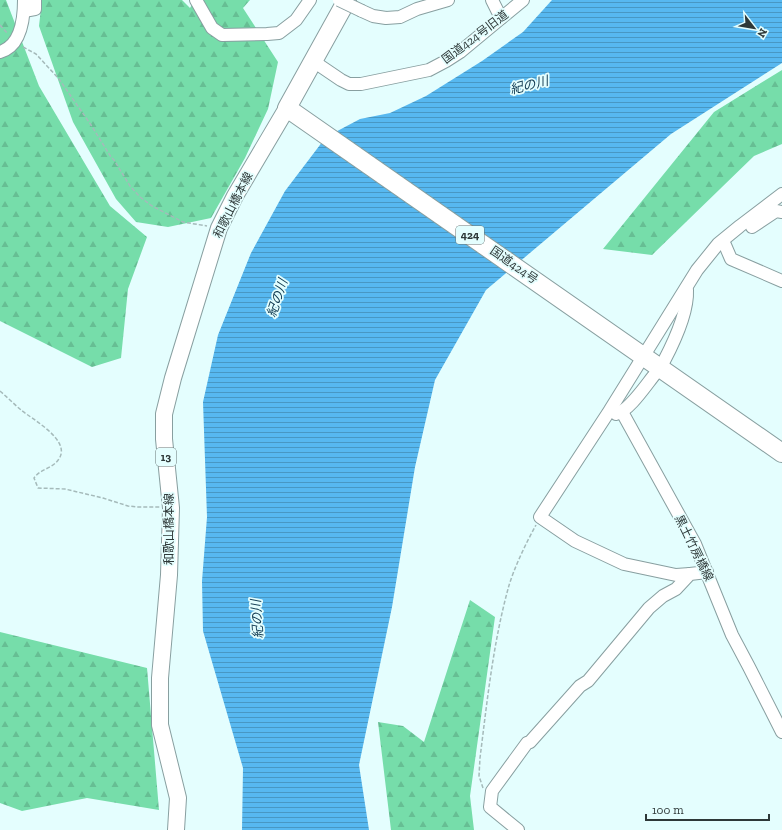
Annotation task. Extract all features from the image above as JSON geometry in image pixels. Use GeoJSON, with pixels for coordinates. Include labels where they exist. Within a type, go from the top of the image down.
{"type":"FeatureCollection","features":[{"type":"Feature","properties":{"kind":"highway"},"geometry":{"type":"LineString","coordinates":[[287,108],[347,0]]}},
{"type":"Feature","properties":{"kind":"highway","name":"国道424号"},"geometry":{"type":"LineString","coordinates":[[287,108],[782,453]]}},
{"type":"Feature","properties":{"kind":"main road","name":"和歌山橋本線"},"geometry":{"type":"LineString","coordinates":[[176,830],[178,798],[160,725],[160,678],[169,575],[172,508],[164,439],[164,414],[173,378],[219,228],[235,196],[287,108]]}},
{"type":"Feature","properties":{"kind":"street"},"geometry":{"type":"LineString","coordinates":[[0,52],[6,50],[14,43],[22,26],[24,6],[35,9],[35,0]]}},
{"type":"Feature","properties":{"kind":"street"},"geometry":{"type":"LineString","coordinates":[[196,0],[212,28],[222,35],[230,35],[279,33],[296,20],[310,0]]}},
{"type":"Feature","properties":{"kind":"street"},"geometry":{"type":"LineString","coordinates":[[340,0],[373,16],[380,17],[400,17],[417,9],[448,0]]}},
{"type":"Feature","properties":{"kind":"street"},"geometry":{"type":"LineString","coordinates":[[492,0],[502,18]]}},
{"type":"Feature","properties":{"kind":"street","name":"国道424号旧道"},"geometry":{"type":"LineString","coordinates":[[313,61],[348,84],[361,84],[429,70],[460,52],[523,0]]}},
{"type":"Feature","properties":{"kind":"street"},"geometry":{"type":"LineString","coordinates":[[616,411],[636,351],[686,287],[697,270],[718,244],[782,194]]}},
{"type":"Feature","properties":{"kind":"street"},"geometry":{"type":"LineString","coordinates":[[709,256],[765,217],[776,212],[782,212]]}},
{"type":"Feature","properties":{"kind":"street"},"geometry":{"type":"LineString","coordinates":[[725,245],[731,259],[782,280]]}},
{"type":"Feature","properties":{"kind":"street"},"geometry":{"type":"LineString","coordinates":[[664,361],[675,340],[683,317],[688,292],[686,287]]}},
{"type":"Feature","properties":{"kind":"street"},"geometry":{"type":"LineString","coordinates":[[655,374],[616,411],[540,518],[575,541],[624,564],[676,575],[707,572]]}},
{"type":"Feature","properties":{"kind":"street","name":"黒土竹房橋線"},"geometry":{"type":"LineString","coordinates":[[616,411],[694,544],[707,572],[732,635],[750,666],[782,732]]}},
{"type":"Feature","properties":{"kind":"street"},"geometry":{"type":"LineString","coordinates":[[518,830],[490,807],[492,790],[527,743],[530,742],[580,686],[588,681],[649,608],[663,596],[676,590],[690,574]]}},
{"type":"Feature","properties":{"kind":"path"},"geometry":{"type":"LineString","coordinates":[[14,43],[36,54],[59,79],[91,124],[130,186],[140,197],[152,206],[183,222],[219,228]]}},
{"type":"Feature","properties":{"kind":"path"},"geometry":{"type":"LineString","coordinates":[[0,391],[20,409],[49,430],[60,445],[61,455],[56,465],[38,472],[34,478],[38,488],[65,489],[137,507],[172,508]]}},
{"type":"Feature","properties":{"kind":"path"},"geometry":{"type":"LineString","coordinates":[[482,788],[478,776],[499,629],[508,588],[528,540],[540,518]]}},
{"type":"Feature","properties":{"kind":"green space"},"geometry":{"type":"Polygon","coordinates":[[[0,0],[6,0],[39,86],[110,206],[147,237],[128,289],[121,358],[92,367],[0,321],[0,0]]]}},
{"type":"Feature","properties":{"kind":"green space"},"geometry":{"type":"Polygon","coordinates":[[[42,0],[182,0],[190,8],[195,0],[250,0],[243,8],[278,62],[268,109],[245,158],[211,218],[168,227],[136,222],[116,199],[73,122],[39,26],[42,0]]]}},
{"type":"Feature","properties":{"kind":"green space"},"geometry":{"type":"Polygon","coordinates":[[[782,70],[782,144],[754,156],[652,255],[603,249],[714,112],[782,70]]]}},
{"type":"Feature","properties":{"kind":"green space"},"geometry":{"type":"Polygon","coordinates":[[[470,600],[495,617],[470,796],[474,830],[391,830],[378,722],[403,726],[424,742],[470,600]]]}},
{"type":"Feature","properties":{"kind":"green space"},"geometry":{"type":"Polygon","coordinates":[[[0,632],[147,668],[159,810],[87,798],[22,811],[0,803],[0,632]]]}},
{"type":"Feature","properties":{"kind":"water","name":"紀の川"},"geometry":{"type":"Polygon","coordinates":[[[552,0],[782,0],[782,63],[671,134],[486,290],[435,380],[415,467],[392,607],[359,765],[369,830],[242,830],[243,768],[203,631],[202,581],[207,517],[203,402],[218,335],[251,253],[285,191],[326,137],[360,119],[390,113],[426,96],[482,61],[523,32],[552,0]]]}}]}
